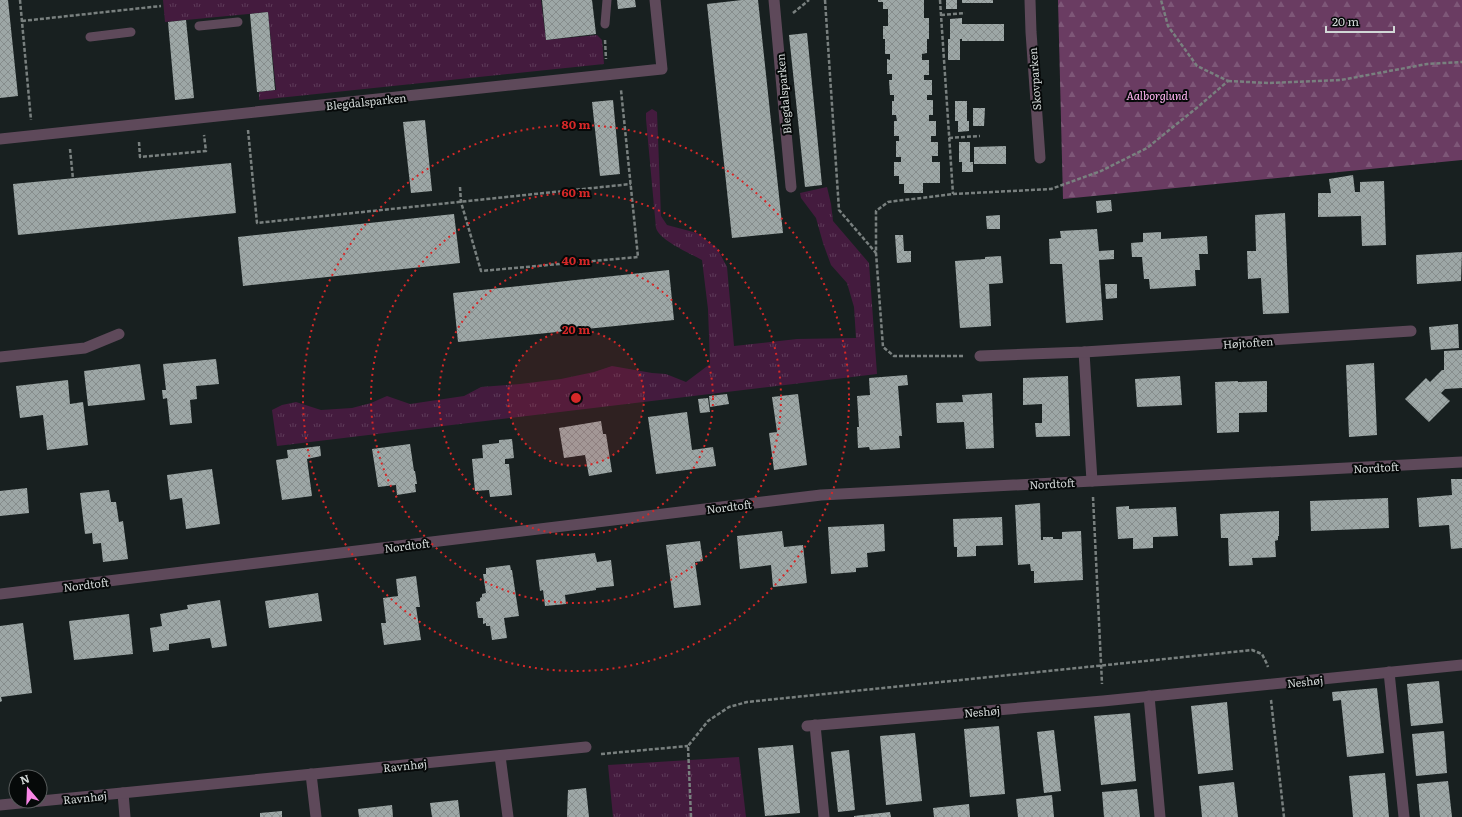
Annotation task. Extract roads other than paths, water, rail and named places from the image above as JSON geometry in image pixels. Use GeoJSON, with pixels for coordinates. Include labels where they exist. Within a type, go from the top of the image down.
{"type":"FeatureCollection","features":[{"type":"Feature","properties":{"kind":"street","name":"Blegdalsparken"},"geometry":{"type":"LineString","coordinates":[[0,140],[662,69],[655,0]]}},
{"type":"Feature","properties":{"kind":"street","name":"Blegdalsparken"},"geometry":{"type":"LineString","coordinates":[[774,0],[791,187]]}},
{"type":"Feature","properties":{"kind":"street","name":"Skovparken"},"geometry":{"type":"LineString","coordinates":[[1030,0],[1040,158]]}},
{"type":"Feature","properties":{"kind":"street","name":"Højtoften"},"geometry":{"type":"LineString","coordinates":[[980,356],[1084,352],[1411,331]]}},
{"type":"Feature","properties":{"kind":"street"},"geometry":{"type":"LineString","coordinates":[[0,357],[84,348],[119,334]]}},
{"type":"Feature","properties":{"kind":"street"},"geometry":{"type":"LineString","coordinates":[[1084,352],[1092,481]]}},
{"type":"Feature","properties":{"kind":"street","name":"Nordtoft"},"geometry":{"type":"LineString","coordinates":[[0,594],[822,495],[1462,462]]}},
{"type":"Feature","properties":{"kind":"street","name":"Neshøj"},"geometry":{"type":"LineString","coordinates":[[824,817],[811,726],[1149,696],[1462,665]]}},
{"type":"Feature","properties":{"kind":"street"},"geometry":{"type":"LineString","coordinates":[[1389,672],[1404,817]]}},
{"type":"Feature","properties":{"kind":"street"},"geometry":{"type":"LineString","coordinates":[[1149,696],[1160,817]]}},
{"type":"Feature","properties":{"kind":"street","name":"Ravnhøj"},"geometry":{"type":"LineString","coordinates":[[0,805],[586,747]]}},
{"type":"Feature","properties":{"kind":"street"},"geometry":{"type":"LineString","coordinates":[[500,756],[508,817]]}},
{"type":"Feature","properties":{"kind":"street"},"geometry":{"type":"LineString","coordinates":[[311,774],[316,817]]}},
{"type":"Feature","properties":{"kind":"street","name":"Ravnhøj"},"geometry":{"type":"LineString","coordinates":[[123,793],[125,817]]}},
{"type":"Feature","properties":{"kind":"lane"},"geometry":{"type":"LineString","coordinates":[[605,24],[606,0]]}},
{"type":"Feature","properties":{"kind":"lane"},"geometry":{"type":"LineString","coordinates":[[199,26],[238,22]]}},
{"type":"Feature","properties":{"kind":"lane"},"geometry":{"type":"LineString","coordinates":[[90,37],[131,32]]}},
{"type":"Feature","properties":{"kind":"park label","name":"Aalborglund"},"geometry":{"type":"Point","coordinates":[1157,95]}}]}
